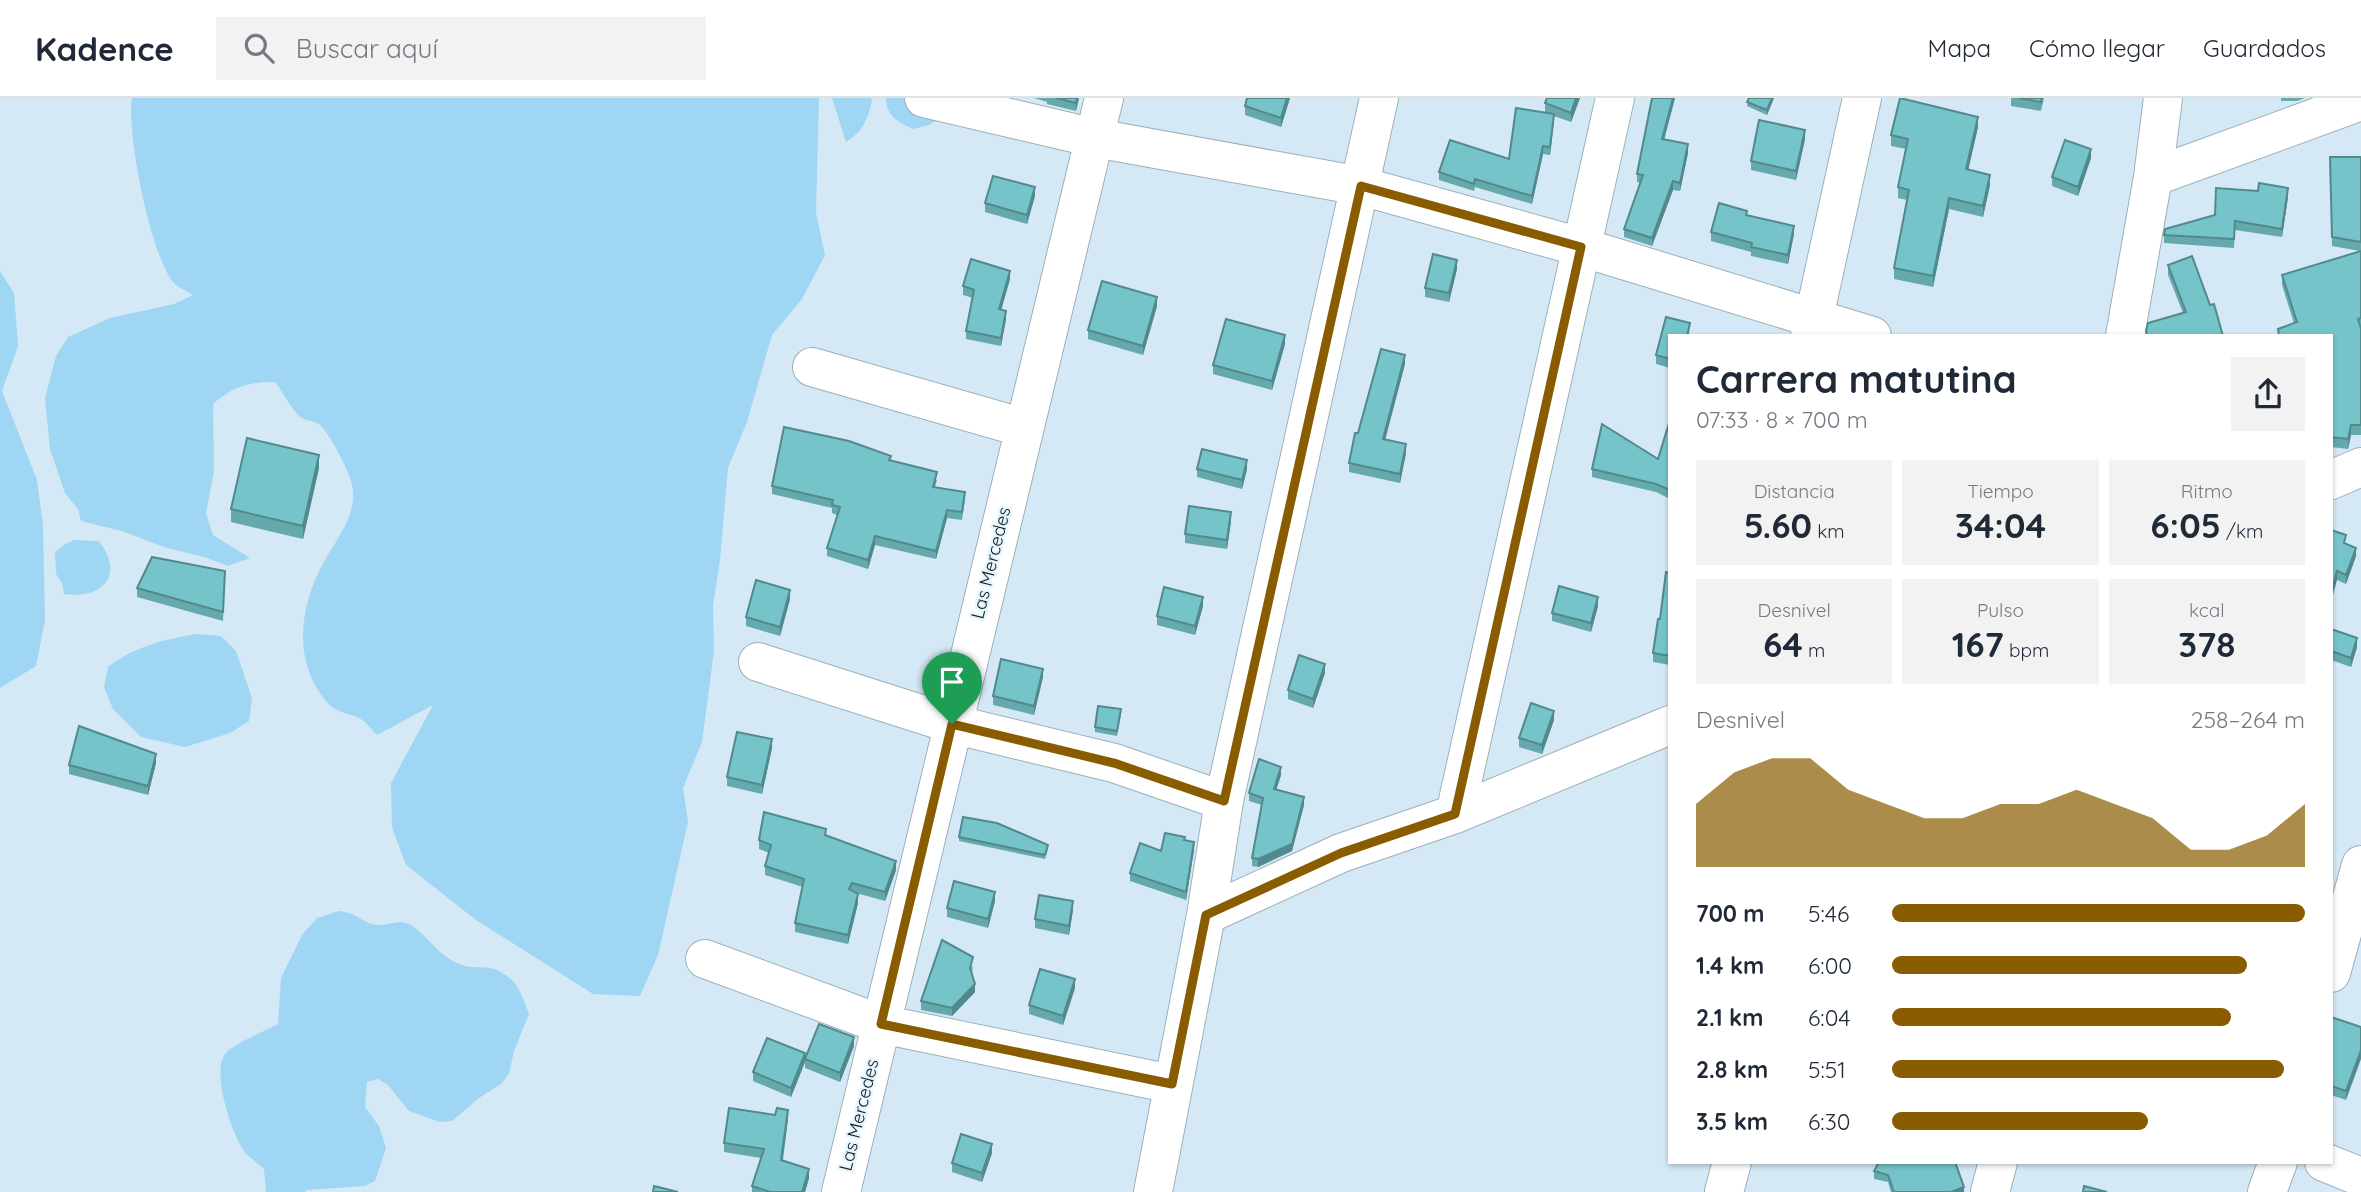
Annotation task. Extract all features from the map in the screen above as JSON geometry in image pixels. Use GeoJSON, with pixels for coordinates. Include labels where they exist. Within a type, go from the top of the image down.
{"type":"FeatureCollection","features":[{"type":"Feature","properties":{"kind":"street"},"geometry":{"type":"LineString","coordinates":[[924,98],[1095,138],[1361,186],[1581,247],[1812,327],[1859,334]]}},
{"type":"Feature","properties":{"kind":"street","name":"Las Mercedes"},"geometry":{"type":"LineString","coordinates":[[841,1192],[1104,98]]}},
{"type":"Feature","properties":{"kind":"street"},"geometry":{"type":"LineString","coordinates":[[1153,1192],[1206,915],[1224,801],[1379,98]]}},
{"type":"Feature","properties":{"kind":"street"},"geometry":{"type":"LineString","coordinates":[[1455,814],[1615,98]]}},
{"type":"Feature","properties":{"kind":"street"},"geometry":{"type":"LineString","coordinates":[[1812,327],[1861,98]]}},
{"type":"Feature","properties":{"kind":"street"},"geometry":{"type":"LineString","coordinates":[[2125,334],[2153,177],[2163,98]]}},
{"type":"Feature","properties":{"kind":"street"},"geometry":{"type":"LineString","coordinates":[[2153,177],[2361,101]]}},
{"type":"Feature","properties":{"kind":"street"},"geometry":{"type":"LineString","coordinates":[[812,367],[1024,428]]}},
{"type":"Feature","properties":{"kind":"street"},"geometry":{"type":"LineString","coordinates":[[2333,479],[2361,467]]}},
{"type":"Feature","properties":{"kind":"street"},"geometry":{"type":"LineString","coordinates":[[758,662],[952,724],[1114,763],[1224,801]]}},
{"type":"Feature","properties":{"kind":"street"},"geometry":{"type":"LineString","coordinates":[[1206,915],[1341,853],[1455,814],[1668,726]]}},
{"type":"Feature","properties":{"kind":"street"},"geometry":{"type":"LineString","coordinates":[[2333,966],[2361,867]]}},
{"type":"Feature","properties":{"kind":"street"},"geometry":{"type":"LineString","coordinates":[[705,959],[881,1024],[1172,1084]]}},
{"type":"Feature","properties":{"kind":"street"},"geometry":{"type":"LineString","coordinates":[[1724,1192],[1731,1164]]}},
{"type":"Feature","properties":{"kind":"street"},"geometry":{"type":"LineString","coordinates":[[1990,1192],[1997,1164]]}},
{"type":"Feature","properties":{"kind":"street"},"geometry":{"type":"LineString","coordinates":[[2267,1192],[2276,1164]]}},
{"type":"Feature","properties":{"kind":"street"},"geometry":{"type":"LineString","coordinates":[[2329,1164],[2361,1177]]}},
{"type":"Feature","properties":{"kind":"shaded area"},"geometry":{"type":"Polygon","coordinates":[[[132,98],[819,98],[816,213],[825,255],[802,299],[772,335],[747,422],[728,468],[713,605],[714,651],[702,742],[683,788],[688,822],[658,955],[640,996],[593,994],[476,920],[406,865],[392,827],[391,783],[433,705],[377,735],[360,718],[330,705],[313,680],[303,646],[306,611],[317,576],[347,522],[353,492],[346,468],[324,429],[300,417],[275,382],[242,386],[213,404],[214,471],[206,513],[213,535],[250,558],[228,566],[122,531],[81,521],[78,509],[65,493],[50,449],[45,398],[56,356],[68,337],[110,318],[174,304],[193,295],[175,284],[157,249],[137,165],[131,114],[132,98]]]}},
{"type":"Feature","properties":{"kind":"shaded area"},"geometry":{"type":"Polygon","coordinates":[[[832,98],[871,98],[872,101],[864,125],[846,142],[832,98]]]}},
{"type":"Feature","properties":{"kind":"shaded area"},"geometry":{"type":"Polygon","coordinates":[[[886,98],[945,98],[936,121],[913,129],[891,114],[886,98]]]}},
{"type":"Feature","properties":{"kind":"shaded area"},"geometry":{"type":"Polygon","coordinates":[[[0,271],[14,293],[18,346],[2,391],[37,480],[43,525],[45,620],[36,666],[0,688],[0,271]]]}},
{"type":"Feature","properties":{"kind":"shaded area"},"geometry":{"type":"Polygon","coordinates":[[[74,540],[99,541],[107,553],[110,574],[106,582],[90,593],[64,594],[62,583],[56,574],[55,552],[74,540]]]}},
{"type":"Feature","properties":{"kind":"shaded area"},"geometry":{"type":"Polygon","coordinates":[[[197,634],[221,636],[236,651],[252,698],[249,721],[230,733],[185,747],[141,737],[113,709],[104,687],[108,667],[128,654],[150,645],[197,634]]]}},
{"type":"Feature","properties":{"kind":"shaded area"},"geometry":{"type":"Polygon","coordinates":[[[339,911],[374,924],[407,923],[457,963],[490,968],[504,974],[517,987],[529,1014],[514,1051],[509,1074],[501,1084],[452,1121],[440,1122],[409,1111],[388,1085],[378,1079],[367,1082],[365,1107],[379,1126],[386,1148],[375,1181],[365,1186],[305,1192],[266,1192],[264,1169],[244,1151],[229,1117],[220,1073],[222,1061],[226,1053],[235,1046],[278,1024],[281,978],[302,935],[317,918],[339,911]]]}},
{"type":"Feature","properties":{"kind":"building"},"geometry":{"type":"Polygon","coordinates":[[[1056,98],[1077,98],[1076,103],[1056,98]]]}},
{"type":"Feature","properties":{"kind":"building"},"geometry":{"type":"Polygon","coordinates":[[[1247,98],[1287,98],[1281,118],[1245,106],[1247,98]]]}},
{"type":"Feature","properties":{"kind":"building"},"geometry":{"type":"Polygon","coordinates":[[[1547,98],[1576,98],[1571,113],[1545,103],[1547,98]]]}},
{"type":"Feature","properties":{"kind":"building"},"geometry":{"type":"Polygon","coordinates":[[[1652,98],[1673,98],[1662,139],[1688,144],[1680,183],[1673,181],[1652,238],[1624,229],[1643,175],[1637,174],[1652,98]]]}},
{"type":"Feature","properties":{"kind":"building"},"geometry":{"type":"Polygon","coordinates":[[[1749,98],[1772,98],[1767,110],[1747,102],[1749,98]]]}},
{"type":"Feature","properties":{"kind":"building"},"geometry":{"type":"Polygon","coordinates":[[[1900,98],[1978,117],[1966,169],[1990,175],[1983,206],[1949,198],[1933,276],[1894,268],[1909,190],[1898,187],[1908,139],[1891,135],[1900,98]]]}},
{"type":"Feature","properties":{"kind":"building"},"geometry":{"type":"Polygon","coordinates":[[[2018,98],[2042,98],[2041,102],[2018,98]]]}},
{"type":"Feature","properties":{"kind":"building"},"geometry":{"type":"Polygon","coordinates":[[[1516,108],[1554,114],[1550,147],[1543,146],[1532,196],[1475,179],[1474,184],[1439,172],[1450,140],[1509,159],[1516,108]]]}},
{"type":"Feature","properties":{"kind":"building"},"geometry":{"type":"Polygon","coordinates":[[[1759,120],[1805,130],[1796,171],[1751,161],[1759,120]]]}},
{"type":"Feature","properties":{"kind":"building"},"geometry":{"type":"Polygon","coordinates":[[[2065,140],[2091,149],[2078,187],[2052,177],[2065,140]]]}},
{"type":"Feature","properties":{"kind":"building"},"geometry":{"type":"Polygon","coordinates":[[[2330,157],[2361,157],[2361,242],[2332,237],[2330,157]]]}},
{"type":"Feature","properties":{"kind":"building"},"geometry":{"type":"Polygon","coordinates":[[[993,176],[1035,187],[1027,215],[985,203],[993,176]]]}},
{"type":"Feature","properties":{"kind":"building"},"geometry":{"type":"Polygon","coordinates":[[[2259,183],[2288,188],[2282,229],[2235,221],[2234,239],[2164,235],[2165,229],[2215,215],[2216,188],[2258,191],[2259,183]]]}},
{"type":"Feature","properties":{"kind":"building"},"geometry":{"type":"Polygon","coordinates":[[[1719,203],[1747,211],[1746,215],[1794,226],[1788,255],[1751,247],[1752,243],[1711,232],[1719,203]]]}},
{"type":"Feature","properties":{"kind":"building"},"geometry":{"type":"Polygon","coordinates":[[[2361,251],[2361,318],[2358,319],[2361,329],[2361,425],[2351,425],[2348,439],[2333,437],[2333,334],[2279,334],[2278,329],[2297,322],[2282,275],[2361,251]]]}},
{"type":"Feature","properties":{"kind":"building"},"geometry":{"type":"Polygon","coordinates":[[[1433,254],[1457,260],[1449,293],[1425,288],[1433,254]]]}},
{"type":"Feature","properties":{"kind":"building"},"geometry":{"type":"Polygon","coordinates":[[[2192,256],[2210,305],[2214,304],[2222,334],[2147,334],[2148,323],[2186,312],[2168,265],[2192,256]]]}},
{"type":"Feature","properties":{"kind":"building"},"geometry":{"type":"Polygon","coordinates":[[[971,259],[1010,271],[999,309],[1006,311],[1001,338],[966,331],[974,290],[963,286],[971,259]]]}},
{"type":"Feature","properties":{"kind":"building"},"geometry":{"type":"Polygon","coordinates":[[[1102,281],[1157,297],[1143,346],[1088,330],[1102,281]]]}},
{"type":"Feature","properties":{"kind":"building"},"geometry":{"type":"Polygon","coordinates":[[[1666,317],[1690,323],[1687,334],[1668,334],[1668,358],[1656,355],[1666,317]]]}},
{"type":"Feature","properties":{"kind":"building"},"geometry":{"type":"Polygon","coordinates":[[[1226,319],[1285,335],[1272,381],[1213,365],[1226,319]]]}},
{"type":"Feature","properties":{"kind":"building"},"geometry":{"type":"Polygon","coordinates":[[[1381,349],[1405,355],[1383,439],[1406,444],[1400,474],[1349,463],[1355,433],[1358,433],[1381,349]]]}},
{"type":"Feature","properties":{"kind":"building"},"geometry":{"type":"Polygon","coordinates":[[[1602,424],[1658,459],[1668,426],[1668,489],[1592,469],[1602,424]]]}},
{"type":"Feature","properties":{"kind":"building"},"geometry":{"type":"Polygon","coordinates":[[[784,427],[849,441],[891,456],[889,460],[937,472],[933,487],[965,492],[962,512],[947,510],[936,551],[875,536],[868,560],[827,548],[840,507],[832,505],[833,500],[772,486],[784,427]]]}},
{"type":"Feature","properties":{"kind":"building"},"geometry":{"type":"Polygon","coordinates":[[[247,438],[319,455],[303,526],[231,509],[247,438]]]}},
{"type":"Feature","properties":{"kind":"building"},"geometry":{"type":"Polygon","coordinates":[[[1202,449],[1247,460],[1242,480],[1197,469],[1202,449]]]}},
{"type":"Feature","properties":{"kind":"building"},"geometry":{"type":"Polygon","coordinates":[[[1189,506],[1231,512],[1227,540],[1185,534],[1189,506]]]}},
{"type":"Feature","properties":{"kind":"building"},"geometry":{"type":"Polygon","coordinates":[[[2333,531],[2346,535],[2344,543],[2356,548],[2346,575],[2337,571],[2333,586],[2333,531]]]}},
{"type":"Feature","properties":{"kind":"building"},"geometry":{"type":"Polygon","coordinates":[[[152,557],[225,571],[223,612],[137,588],[152,557]]]}},
{"type":"Feature","properties":{"kind":"building"},"geometry":{"type":"Polygon","coordinates":[[[1666,572],[1668,656],[1653,653],[1666,572]]]}},
{"type":"Feature","properties":{"kind":"building"},"geometry":{"type":"Polygon","coordinates":[[[756,580],[790,590],[780,627],[746,617],[756,580]]]}},
{"type":"Feature","properties":{"kind":"building"},"geometry":{"type":"Polygon","coordinates":[[[1559,586],[1598,597],[1591,623],[1552,613],[1559,586]]]}},
{"type":"Feature","properties":{"kind":"building"},"geometry":{"type":"Polygon","coordinates":[[[1164,587],[1203,597],[1195,626],[1157,616],[1164,587]]]}},
{"type":"Feature","properties":{"kind":"building"},"geometry":{"type":"Polygon","coordinates":[[[2333,630],[2357,638],[2351,658],[2333,652],[2333,630]]]}},
{"type":"Feature","properties":{"kind":"building"},"geometry":{"type":"Polygon","coordinates":[[[1299,655],[1325,664],[1313,699],[1288,690],[1299,655]]]}},
{"type":"Feature","properties":{"kind":"building"},"geometry":{"type":"Polygon","coordinates":[[[1001,659],[1043,669],[1034,706],[993,696],[1001,659]]]}},
{"type":"Feature","properties":{"kind":"building"},"geometry":{"type":"Polygon","coordinates":[[[1531,703],[1554,711],[1542,745],[1519,738],[1531,703]]]}},
{"type":"Feature","properties":{"kind":"building"},"geometry":{"type":"Polygon","coordinates":[[[1098,706],[1121,709],[1117,731],[1095,727],[1098,706]]]}},
{"type":"Feature","properties":{"kind":"building"},"geometry":{"type":"Polygon","coordinates":[[[79,726],[156,754],[148,786],[69,765],[79,726]]]}},
{"type":"Feature","properties":{"kind":"building"},"geometry":{"type":"Polygon","coordinates":[[[737,732],[772,739],[762,785],[727,777],[737,732]]]}},
{"type":"Feature","properties":{"kind":"building"},"geometry":{"type":"Polygon","coordinates":[[[1259,759],[1281,767],[1274,789],[1304,797],[1292,844],[1258,859],[1252,858],[1263,798],[1249,793],[1259,759]]]}},
{"type":"Feature","properties":{"kind":"building"},"geometry":{"type":"Polygon","coordinates":[[[764,812],[826,829],[825,835],[896,861],[885,892],[852,883],[849,889],[858,894],[848,935],[795,923],[804,879],[765,866],[771,845],[759,840],[764,812]]]}},
{"type":"Feature","properties":{"kind":"building"},"geometry":{"type":"Polygon","coordinates":[[[963,817],[997,823],[1048,845],[1045,855],[959,837],[963,817]]]}},
{"type":"Feature","properties":{"kind":"building"},"geometry":{"type":"Polygon","coordinates":[[[1165,833],[1185,837],[1184,840],[1194,842],[1186,892],[1130,873],[1140,843],[1161,851],[1165,833]]]}},
{"type":"Feature","properties":{"kind":"building"},"geometry":{"type":"Polygon","coordinates":[[[954,881],[995,892],[988,919],[947,908],[954,881]]]}},
{"type":"Feature","properties":{"kind":"building"},"geometry":{"type":"Polygon","coordinates":[[[1039,895],[1073,901],[1069,926],[1035,919],[1039,895]]]}},
{"type":"Feature","properties":{"kind":"building"},"geometry":{"type":"Polygon","coordinates":[[[942,940],[973,957],[970,968],[975,984],[952,1008],[921,1001],[942,940]]]}},
{"type":"Feature","properties":{"kind":"building"},"geometry":{"type":"Polygon","coordinates":[[[1040,969],[1075,979],[1063,1016],[1029,1005],[1040,969]]]}},
{"type":"Feature","properties":{"kind":"building"},"geometry":{"type":"Polygon","coordinates":[[[2333,1018],[2361,1027],[2361,1050],[2346,1091],[2333,1087],[2333,1018]]]}},
{"type":"Feature","properties":{"kind":"building"},"geometry":{"type":"Polygon","coordinates":[[[819,1024],[854,1037],[840,1073],[805,1059],[819,1024]]]}},
{"type":"Feature","properties":{"kind":"building"},"geometry":{"type":"Polygon","coordinates":[[[767,1038],[805,1053],[791,1088],[753,1072],[767,1038]]]}},
{"type":"Feature","properties":{"kind":"building"},"geometry":{"type":"Polygon","coordinates":[[[729,1108],[775,1115],[777,1108],[788,1110],[781,1160],[809,1169],[802,1192],[770,1192],[752,1186],[764,1149],[724,1143],[729,1108]]]}},
{"type":"Feature","properties":{"kind":"building"},"geometry":{"type":"Polygon","coordinates":[[[961,1134],[992,1144],[982,1173],[952,1163],[961,1134]]]}},
{"type":"Feature","properties":{"kind":"building"},"geometry":{"type":"Polygon","coordinates":[[[1878,1164],[1956,1164],[1964,1187],[1951,1192],[1894,1192],[1888,1175],[1874,1171],[1878,1164]]]}},
{"type":"Feature","properties":{"kind":"building"},"geometry":{"type":"Polygon","coordinates":[[[654,1186],[678,1192],[653,1192],[654,1186]]]}},
{"type":"Feature","properties":{"kind":"building"},"geometry":{"type":"Polygon","coordinates":[[[2084,1186],[2107,1192],[2083,1192],[2084,1186]]]}},
{"type":"Feature","properties":{"kind":"route"},"geometry":{"type":"LineString","coordinates":[[1361,186],[1581,247],[1455,814],[1341,853],[1206,915],[1172,1084],[881,1024],[952,724],[1114,763],[1224,801],[1361,186]]}}]}
